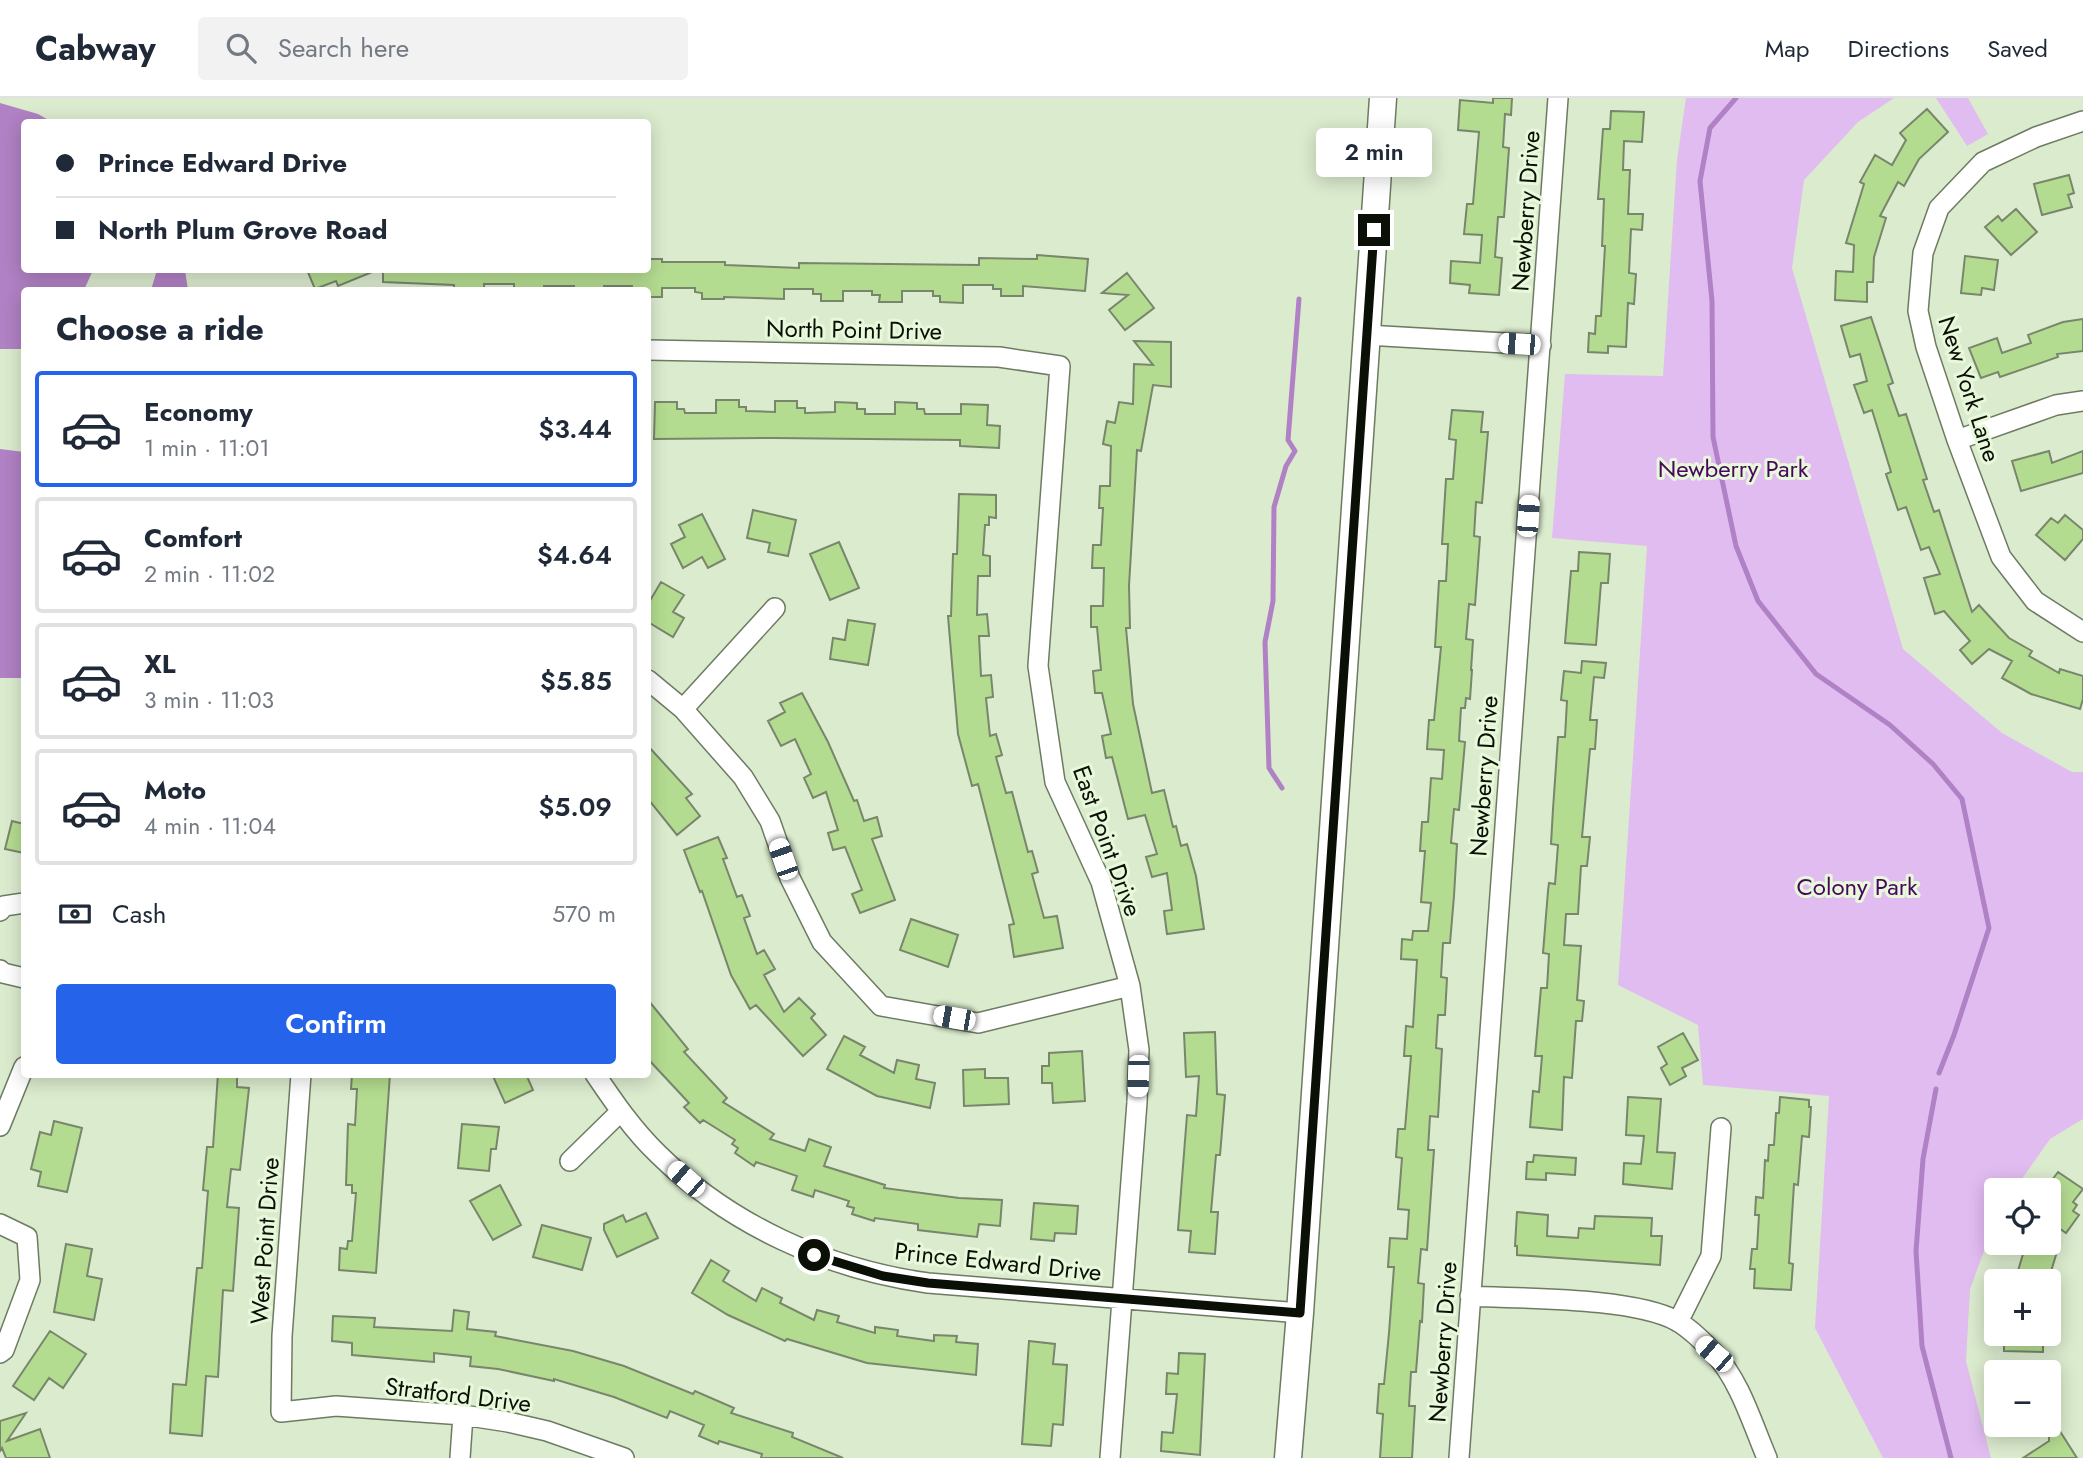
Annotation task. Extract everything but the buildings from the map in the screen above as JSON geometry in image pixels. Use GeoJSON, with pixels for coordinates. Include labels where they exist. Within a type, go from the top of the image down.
{"type":"FeatureCollection","features":[{"type":"Feature","properties":{"kind":"street"},"geometry":{"type":"LineString","coordinates":[[1288,1458],[1383,98]]}},
{"type":"Feature","properties":{"kind":"street","name":"Newberry Drive"},"geometry":{"type":"LineString","coordinates":[[1459,1458],[1558,98]]}},
{"type":"Feature","properties":{"kind":"street","name":"New York Lane"},"geometry":{"type":"LineString","coordinates":[[2083,121],[2036,137],[1983,162],[1939,208],[1923,253],[1918,311],[1926,347],[1957,440],[2000,556],[2035,601],[2083,632]]}},
{"type":"Feature","properties":{"kind":"street"},"geometry":{"type":"LineString","coordinates":[[1366,335],[1541,345]]}},
{"type":"Feature","properties":{"kind":"street","name":"North Point Drive"},"geometry":{"type":"LineString","coordinates":[[651,350],[999,357],[1059,366]]}},
{"type":"Feature","properties":{"kind":"street","name":"East Point Drive"},"geometry":{"type":"LineString","coordinates":[[1059,366],[1038,666],[1055,782],[1101,882],[1129,986],[1139,1050],[1110,1458]]}},
{"type":"Feature","properties":{"kind":"street"},"geometry":{"type":"LineString","coordinates":[[1957,440],[2056,405],[2083,401]]}},
{"type":"Feature","properties":{"kind":"street"},"geometry":{"type":"LineString","coordinates":[[683,709],[775,608]]}},
{"type":"Feature","properties":{"kind":"street"},"geometry":{"type":"LineString","coordinates":[[651,682],[683,709],[743,777],[770,821],[790,878],[822,942],[881,1006],[978,1023],[1129,986]]}},
{"type":"Feature","properties":{"kind":"street"},"geometry":{"type":"LineString","coordinates":[[0,911],[4,905],[21,903]]}},
{"type":"Feature","properties":{"kind":"street"},"geometry":{"type":"LineString","coordinates":[[0,970],[3,974],[21,977]]}},
{"type":"Feature","properties":{"kind":"street"},"geometry":{"type":"LineString","coordinates":[[0,1126],[21,1074]]}},
{"type":"Feature","properties":{"kind":"street","name":"West Point Drive"},"geometry":{"type":"LineString","coordinates":[[281,1412],[282,1336],[302,1078]]}},
{"type":"Feature","properties":{"kind":"street","name":"Prince Edward Drive"},"geometry":{"type":"LineString","coordinates":[[597,1078],[620,1112],[657,1154],[701,1192],[742,1219],[814,1255],[901,1280],[1300,1313]]}},
{"type":"Feature","properties":{"kind":"street"},"geometry":{"type":"LineString","coordinates":[[570,1160],[620,1112]]}},
{"type":"Feature","properties":{"kind":"street"},"geometry":{"type":"LineString","coordinates":[[1678,1322],[1711,1256],[1721,1128]]}},
{"type":"Feature","properties":{"kind":"street"},"geometry":{"type":"LineString","coordinates":[[0,1224],[27,1237],[30,1280],[4,1350],[0,1353]]}},
{"type":"Feature","properties":{"kind":"street"},"geometry":{"type":"LineString","coordinates":[[1470,1296],[1597,1303],[1643,1310],[1678,1322],[1714,1354],[1738,1390],[1767,1458]]}},
{"type":"Feature","properties":{"kind":"street","name":"Stratford Drive"},"geometry":{"type":"LineString","coordinates":[[281,1412],[335,1406],[463,1415],[547,1431],[624,1458]]}},
{"type":"Feature","properties":{"kind":"street"},"geometry":{"type":"LineString","coordinates":[[460,1458],[463,1415]]}},
{"type":"Feature","properties":{"kind":"green space","name":"Colony Park"},"geometry":{"type":"Polygon","coordinates":[[[1686,98],[1894,98],[1858,122],[1804,180],[1792,268],[1903,649],[2002,733],[2072,772],[2083,772],[2083,1119],[2050,1139],[2022,1178],[1984,1178],[1984,1251],[1970,1289],[1966,1361],[1991,1458],[1883,1458],[1815,1328],[1829,1096],[1703,1085],[1698,1025],[1618,985],[1647,546],[1552,538],[1565,374],[1663,376],[1677,160],[1686,98]]]}},
{"type":"Feature","properties":{"kind":"green space"},"geometry":{"type":"Polygon","coordinates":[[[1936,98],[1968,98],[1988,134],[1967,146],[1936,98]]]}},
{"type":"Feature","properties":{"kind":"shaded area"},"geometry":{"type":"Polygon","coordinates":[[[0,103],[47,119],[21,119],[21,273],[92,273],[85,287],[21,287],[21,349],[0,349],[0,103]]]}},
{"type":"Feature","properties":{"kind":"shaded area"},"geometry":{"type":"Polygon","coordinates":[[[156,273],[185,273],[188,287],[152,287],[156,273]]]}},
{"type":"Feature","properties":{"kind":"shaded area"},"geometry":{"type":"Polygon","coordinates":[[[0,449],[21,452],[21,678],[0,678],[0,449]]]}},
{"type":"Feature","properties":{"kind":"waterway"},"geometry":{"type":"LineString","coordinates":[[1736,98],[1710,128],[1700,181],[1712,301],[1713,437],[1736,546],[1758,601],[1816,674],[1890,725],[1933,764],[1962,799],[1989,928],[1939,1073]]}},
{"type":"Feature","properties":{"kind":"waterway"},"geometry":{"type":"LineString","coordinates":[[1282,788],[1269,768],[1265,642],[1273,601],[1274,507],[1286,466],[1295,451],[1288,440],[1299,299]]}},
{"type":"Feature","properties":{"kind":"waterway"},"geometry":{"type":"LineString","coordinates":[[1936,1089],[1923,1159],[1916,1251],[1922,1346],[1951,1458]]}},
{"type":"Feature","properties":{"kind":"route"},"geometry":{"type":"LineString","coordinates":[[814,1255],[901,1280],[1300,1313],[1374,230]]}},
{"type":"Feature","properties":{"kind":"park label","name":"Newberry Park"},"geometry":{"type":"Point","coordinates":[1733,469]}}]}
